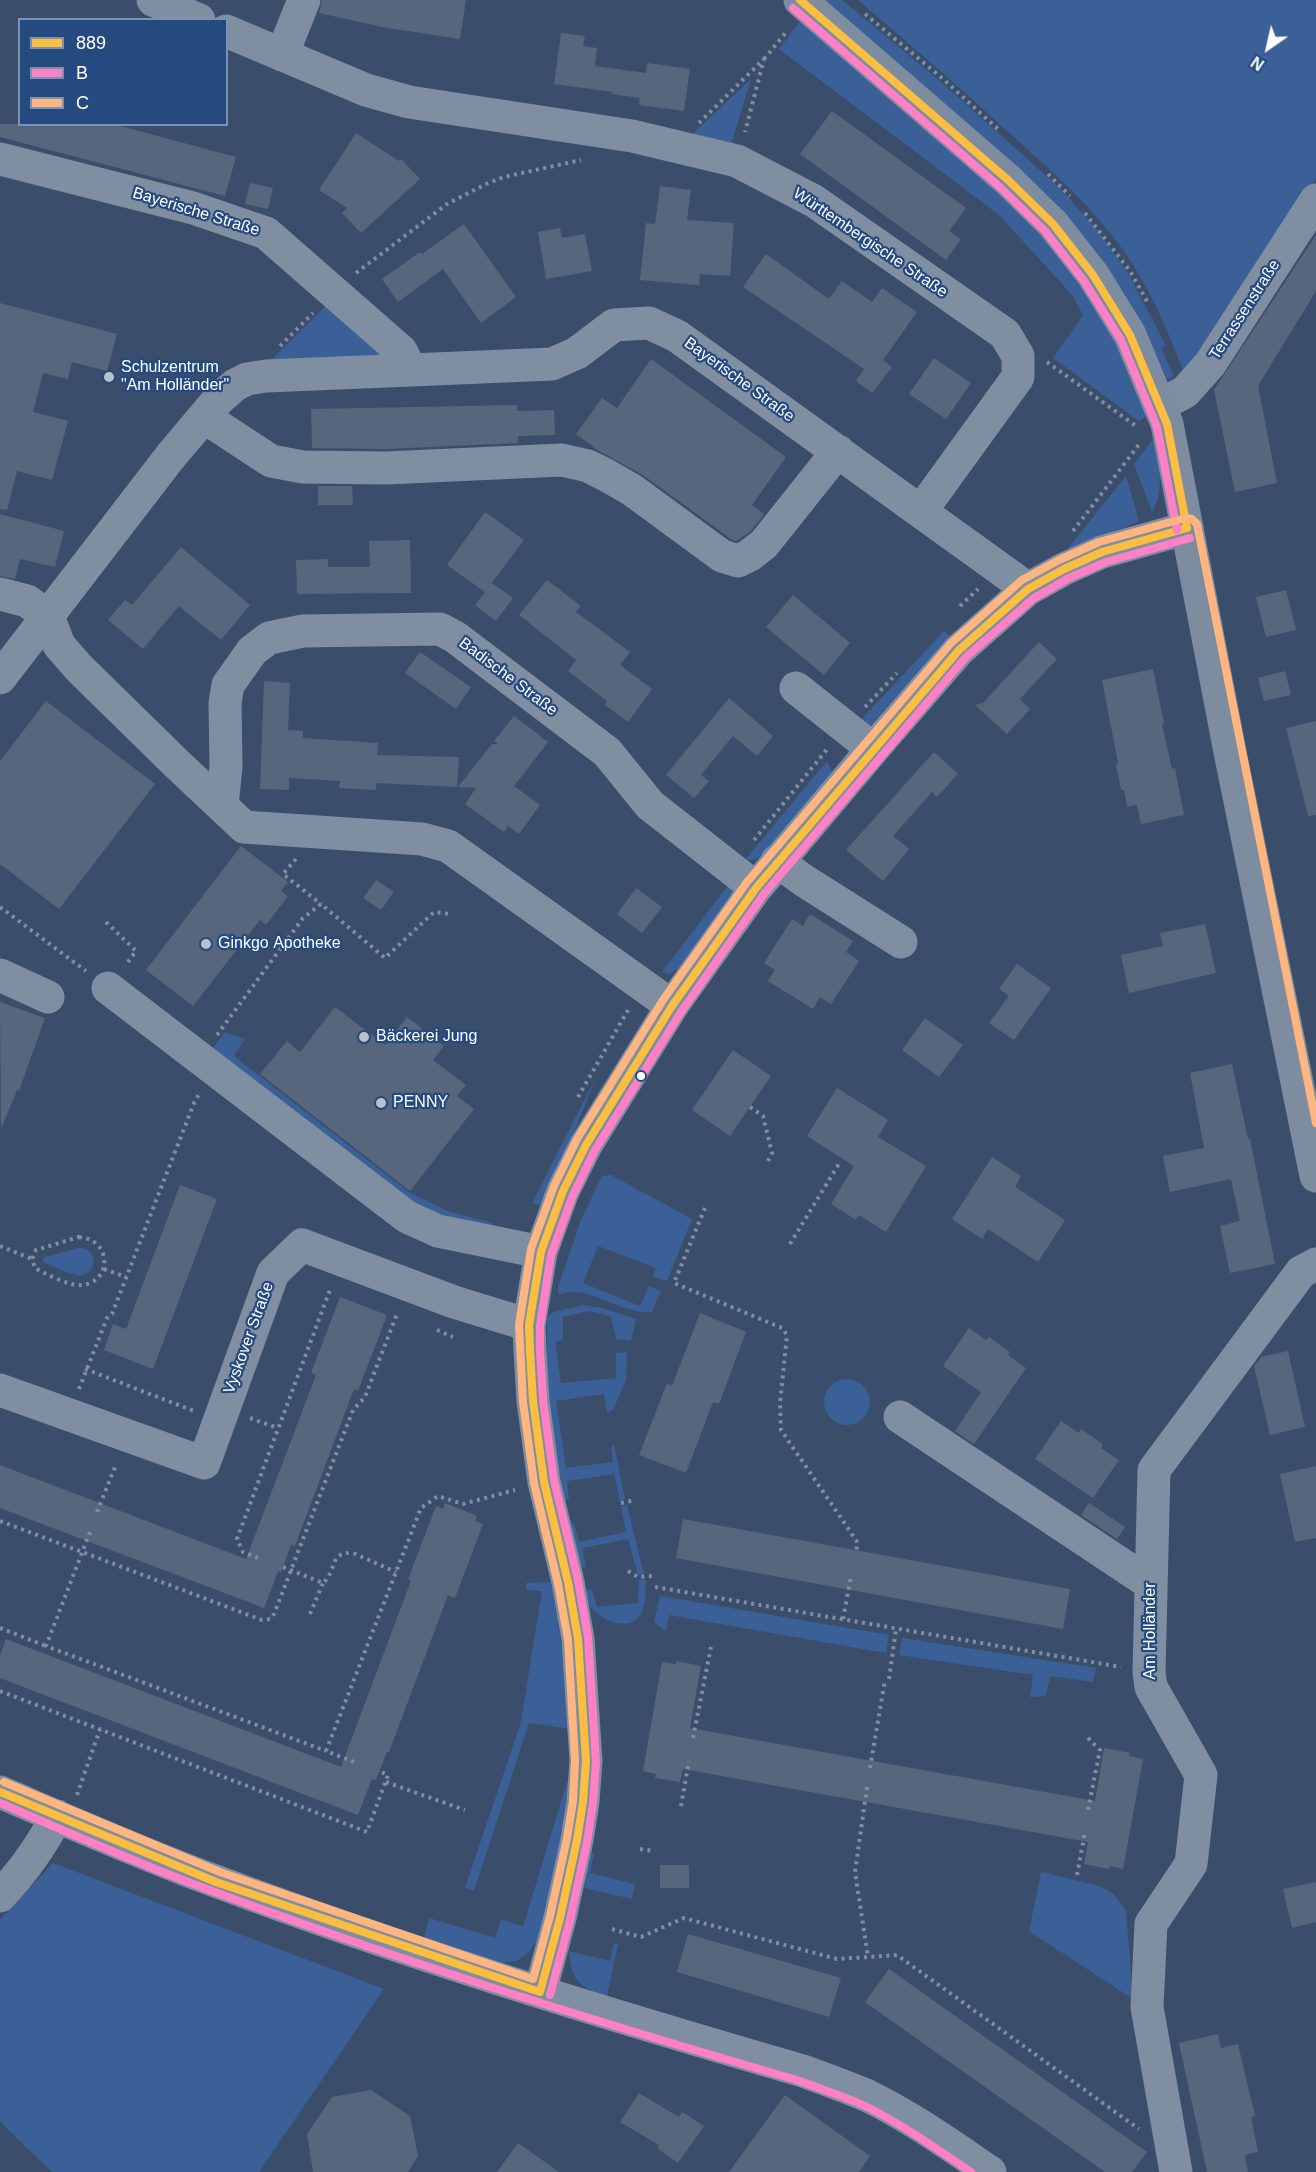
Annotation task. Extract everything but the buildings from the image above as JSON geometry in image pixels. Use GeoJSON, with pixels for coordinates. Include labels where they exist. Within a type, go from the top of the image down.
{"type":"FeatureCollection","features":[{"type":"Feature","properties":{"kind":"main road"},"geometry":{"type":"LineString","coordinates":[[798,10],[1008,180],[1053,224],[1093,275],[1130,334],[1158,421],[1187,528],[1316,1176]]}},
{"type":"Feature","properties":{"kind":"street"},"geometry":{"type":"LineString","coordinates":[[153,0],[194,18]]}},
{"type":"Feature","properties":{"kind":"street"},"geometry":{"type":"LineString","coordinates":[[282,55],[304,0]]}},
{"type":"Feature","properties":{"kind":"street","name":"Württembergische Straße"},"geometry":{"type":"LineString","coordinates":[[228,32],[366,90],[409,102],[632,136],[737,161],[814,201],[1005,334],[1012,346]]}},
{"type":"Feature","properties":{"kind":"street","name":"Bayerische Straße"},"geometry":{"type":"LineString","coordinates":[[0,159],[193,208],[266,233],[401,351],[411,370]]}},
{"type":"Feature","properties":{"kind":"street","name":"Terrassenstraße"},"geometry":{"type":"LineString","coordinates":[[1158,421],[1210,364],[1316,200]]}},
{"type":"Feature","properties":{"kind":"street","name":"Bayerische Straße"},"geometry":{"type":"LineString","coordinates":[[48,616],[170,457],[218,400],[235,385],[247,379],[266,376],[552,364],[577,353],[614,325],[649,322],[677,336],[1028,589]]}},
{"type":"Feature","properties":{"kind":"street"},"geometry":{"type":"LineString","coordinates":[[921,511],[1018,377],[1018,356],[1012,346]]}},
{"type":"Feature","properties":{"kind":"street"},"geometry":{"type":"LineString","coordinates":[[204,417],[271,461],[303,467],[386,468],[562,460],[588,466],[632,490],[722,556],[738,561],[764,544],[838,451]]}},
{"type":"Feature","properties":{"kind":"street"},"geometry":{"type":"LineString","coordinates":[[540,1992],[560,1918],[577,1840],[586,1761],[578,1640],[568,1582],[544,1482],[533,1401],[529,1325],[541,1252],[563,1191],[586,1145],[672,1006],[744,878],[777,861],[959,650],[1028,589],[1102,552],[1187,528]]}},
{"type":"Feature","properties":{"kind":"street"},"geometry":{"type":"LineString","coordinates":[[0,594],[27,601],[48,616],[59,645],[79,668],[244,827],[422,839],[448,846],[672,1006]]}},
{"type":"Feature","properties":{"kind":"street"},"geometry":{"type":"LineString","coordinates":[[0,678],[48,616]]}},
{"type":"Feature","properties":{"kind":"street","name":"Badische Straße"},"geometry":{"type":"LineString","coordinates":[[222,806],[226,766],[225,703],[228,685],[252,651],[268,638],[303,631],[440,629],[455,637],[607,752],[650,805],[744,878]]}},
{"type":"Feature","properties":{"kind":"street"},"geometry":{"type":"LineString","coordinates":[[796,688],[873,748]]}},
{"type":"Feature","properties":{"kind":"street"},"geometry":{"type":"LineString","coordinates":[[777,861],[901,942]]}},
{"type":"Feature","properties":{"kind":"street"},"geometry":{"type":"LineString","coordinates":[[0,975],[48,997]]}},
{"type":"Feature","properties":{"kind":"street"},"geometry":{"type":"LineString","coordinates":[[117,977],[200,1057],[407,1217],[438,1231],[541,1252]]}},
{"type":"Feature","properties":{"kind":"street","name":"Vyskover Straße"},"geometry":{"type":"LineString","coordinates":[[0,1390],[204,1463],[273,1273],[303,1245],[454,1302],[529,1325]]}},
{"type":"Feature","properties":{"kind":"street","name":"Am Holländer"},"geometry":{"type":"LineString","coordinates":[[1175,2163],[1147,2007],[1151,1924],[1191,1864],[1201,1775],[1151,1687],[1149,1672],[1150,1584],[1154,1470],[1301,1272],[1316,1263]]}},
{"type":"Feature","properties":{"kind":"street"},"geometry":{"type":"LineString","coordinates":[[900,1417],[1150,1584]]}},
{"type":"Feature","properties":{"kind":"street"},"geometry":{"type":"LineString","coordinates":[[0,1792],[226,1885],[540,1992],[803,2071],[839,2084],[901,2114],[990,2172]]}},
{"type":"Feature","properties":{"kind":"street"},"geometry":{"type":"LineString","coordinates":[[0,1896],[11,1885],[46,1836],[62,1819]]}},
{"type":"Feature","properties":{"kind":"path"},"geometry":{"type":"LineString","coordinates":[[674,145],[715,110],[764,59],[798,10]]}},
{"type":"Feature","properties":{"kind":"path"},"geometry":{"type":"LineString","coordinates":[[737,161],[764,59]]}},
{"type":"Feature","properties":{"kind":"path"},"geometry":{"type":"LineString","coordinates":[[279,347],[335,291],[364,266],[447,204],[504,177],[585,159]]}},
{"type":"Feature","properties":{"kind":"path"},"geometry":{"type":"LineString","coordinates":[[1012,346],[1024,346],[1158,421],[1070,535]]}},
{"type":"Feature","properties":{"kind":"path"},"geometry":{"type":"LineString","coordinates":[[283,874],[385,958],[434,912],[450,914]]}},
{"type":"Feature","properties":{"kind":"path"},"geometry":{"type":"LineString","coordinates":[[200,1057],[303,918],[321,904]]}},
{"type":"Feature","properties":{"kind":"path"},"geometry":{"type":"LineString","coordinates":[[0,907],[117,977],[136,951],[106,922]]}},
{"type":"Feature","properties":{"kind":"path"},"geometry":{"type":"LineString","coordinates":[[182,1406],[85,1369],[107,1318],[112,1314],[194,1103]]}},
{"type":"Feature","properties":{"kind":"path"},"geometry":{"type":"LineString","coordinates":[[750,1107],[763,1116],[772,1153],[768,1161]]}},
{"type":"Feature","properties":{"kind":"path"},"geometry":{"type":"LineString","coordinates":[[789,1244],[840,1162]]}},
{"type":"Feature","properties":{"kind":"path"},"geometry":{"type":"LineString","coordinates":[[705,1208],[674,1283],[782,1328],[787,1335],[780,1404],[782,1430],[858,1543],[855,1554]]}},
{"type":"Feature","properties":{"kind":"path"},"geometry":{"type":"LineString","coordinates":[[79,1237],[87,1238],[97,1244],[103,1254],[104,1269],[99,1277],[89,1284],[77,1286],[35,1268],[32,1259],[36,1250],[43,1247],[79,1237]]}},
{"type":"Feature","properties":{"kind":"path"},"geometry":{"type":"LineString","coordinates":[[0,1246],[32,1259]]}},
{"type":"Feature","properties":{"kind":"path"},"geometry":{"type":"LineString","coordinates":[[104,1269],[126,1277]]}},
{"type":"Feature","properties":{"kind":"path"},"geometry":{"type":"LineString","coordinates":[[258,1558],[243,1552],[237,1539],[331,1287]]}},
{"type":"Feature","properties":{"kind":"path"},"geometry":{"type":"LineString","coordinates":[[0,1521],[262,1620],[270,1619],[274,1614],[353,1410],[365,1397],[397,1314],[406,1318]]}},
{"type":"Feature","properties":{"kind":"path"},"geometry":{"type":"LineString","coordinates":[[434,1329],[453,1336]]}},
{"type":"Feature","properties":{"kind":"path"},"geometry":{"type":"LineString","coordinates":[[267,1424],[278,1428]]}},
{"type":"Feature","properties":{"kind":"path"},"geometry":{"type":"LineString","coordinates":[[97,1512],[115,1467]]}},
{"type":"Feature","properties":{"kind":"path"},"geometry":{"type":"LineString","coordinates":[[326,1751],[421,1508],[438,1496],[463,1504],[544,1482]]}},
{"type":"Feature","properties":{"kind":"path"},"geometry":{"type":"LineString","coordinates":[[621,1503],[635,1500]]}},
{"type":"Feature","properties":{"kind":"path"},"geometry":{"type":"LineString","coordinates":[[46,1646],[90,1532]]}},
{"type":"Feature","properties":{"kind":"path"},"geometry":{"type":"LineString","coordinates":[[310,1614],[323,1583],[328,1579],[337,1557],[342,1553],[353,1553],[396,1572]]}},
{"type":"Feature","properties":{"kind":"path"},"geometry":{"type":"LineString","coordinates":[[283,1567],[323,1583]]}},
{"type":"Feature","properties":{"kind":"path"},"geometry":{"type":"LineString","coordinates":[[628,1571],[638,1577],[653,1576]]}},
{"type":"Feature","properties":{"kind":"path"},"geometry":{"type":"LineString","coordinates":[[843,1619],[851,1577]]}},
{"type":"Feature","properties":{"kind":"path"},"geometry":{"type":"LineString","coordinates":[[655,1587],[1149,1672]]}},
{"type":"Feature","properties":{"kind":"path"},"geometry":{"type":"LineString","coordinates":[[0,1628],[354,1762]]}},
{"type":"Feature","properties":{"kind":"path"},"geometry":{"type":"LineString","coordinates":[[870,1768],[896,1629]]}},
{"type":"Feature","properties":{"kind":"path"},"geometry":{"type":"LineString","coordinates":[[693,1738],[711,1647]]}},
{"type":"Feature","properties":{"kind":"path"},"geometry":{"type":"LineString","coordinates":[[0,1691],[367,1832],[388,1775],[379,1771]]}},
{"type":"Feature","properties":{"kind":"path"},"geometry":{"type":"LineString","coordinates":[[62,1819],[100,1729]]}},
{"type":"Feature","properties":{"kind":"path"},"geometry":{"type":"LineString","coordinates":[[1088,1738],[1100,1750],[1088,1810]]}},
{"type":"Feature","properties":{"kind":"path"},"geometry":{"type":"LineString","coordinates":[[681,1806],[689,1761]]}},
{"type":"Feature","properties":{"kind":"path"},"geometry":{"type":"LineString","coordinates":[[386,1782],[465,1810]]}},
{"type":"Feature","properties":{"kind":"path"},"geometry":{"type":"LineString","coordinates":[[867,1787],[855,1872],[868,1958]]}},
{"type":"Feature","properties":{"kind":"path"},"geometry":{"type":"LineString","coordinates":[[1077,1875],[1085,1832]]}},
{"type":"Feature","properties":{"kind":"path"},"geometry":{"type":"LineString","coordinates":[[640,1849],[654,1851]]}},
{"type":"Feature","properties":{"kind":"path"},"geometry":{"type":"LineString","coordinates":[[612,1929],[641,1937],[684,1918],[837,1959],[897,1955],[1175,2163]]}},
{"type":"Feature","properties":{"kind":"shaded area"},"geometry":{"type":"Polygon","coordinates":[[[826,0],[842,0],[940,81],[1061,189],[1097,230],[1128,273],[1166,346],[1161,348],[1174,376],[1165,380],[1092,247],[1058,205],[824,3],[826,0]]]}},
{"type":"Feature","properties":{"kind":"shaded area"},"geometry":{"type":"Polygon","coordinates":[[[858,0],[1316,0],[1316,179],[1221,333],[1185,375],[1150,293],[1123,249],[1095,215],[996,120],[858,0]]]}},
{"type":"Feature","properties":{"kind":"shaded area"},"geometry":{"type":"Polygon","coordinates":[[[801,20],[1038,226],[1096,300],[1150,414],[1139,421],[1053,358],[1083,315],[1073,296],[999,215],[779,49],[801,20]]]}},
{"type":"Feature","properties":{"kind":"shaded area"},"geometry":{"type":"Polygon","coordinates":[[[751,79],[729,151],[686,140],[751,79]]]}},
{"type":"Feature","properties":{"kind":"shaded area"},"geometry":{"type":"Polygon","coordinates":[[[333,299],[393,354],[269,362],[333,299]]]}},
{"type":"Feature","properties":{"kind":"shaded area"},"geometry":{"type":"Polygon","coordinates":[[[1154,438],[1160,485],[1152,512],[1134,464],[1154,438]]]}},
{"type":"Feature","properties":{"kind":"shaded area"},"geometry":{"type":"Polygon","coordinates":[[[1126,476],[1139,521],[1071,550],[1068,548],[1126,476]]]}},
{"type":"Feature","properties":{"kind":"shaded area"},"geometry":{"type":"Polygon","coordinates":[[[944,631],[950,636],[866,730],[857,724],[944,631]]]}},
{"type":"Feature","properties":{"kind":"shaded area"},"geometry":{"type":"Polygon","coordinates":[[[827,761],[833,773],[763,855],[744,861],[827,761]]]}},
{"type":"Feature","properties":{"kind":"shaded area"},"geometry":{"type":"Polygon","coordinates":[[[730,883],[738,888],[680,967],[670,974],[662,972],[730,883]]]}},
{"type":"Feature","properties":{"kind":"shaded area"},"geometry":{"type":"Polygon","coordinates":[[[225,1032],[245,1039],[234,1056],[410,1193],[450,1212],[492,1223],[491,1229],[437,1222],[213,1048],[225,1032]]]}},
{"type":"Feature","properties":{"kind":"shaded area"},"geometry":{"type":"Polygon","coordinates":[[[596,1077],[541,1205],[532,1203],[596,1077]]]}},
{"type":"Feature","properties":{"kind":"shaded area"},"geometry":{"type":"Polygon","coordinates":[[[611,1175],[692,1219],[667,1281],[653,1277],[656,1268],[598,1246],[583,1283],[640,1306],[649,1286],[661,1291],[652,1312],[628,1309],[592,1295],[569,1292],[558,1295],[558,1287],[581,1220],[602,1176],[611,1175]]]}},
{"type":"Feature","properties":{"kind":"shaded area"},"geometry":{"type":"Polygon","coordinates":[[[79,1248],[86,1249],[93,1257],[92,1268],[84,1275],[65,1271],[45,1263],[43,1259],[44,1257],[79,1248]]]}},
{"type":"Feature","properties":{"kind":"shaded area"},"geometry":{"type":"Polygon","coordinates":[[[583,1305],[602,1308],[636,1319],[631,1341],[616,1339],[611,1316],[589,1311],[563,1317],[563,1340],[555,1342],[561,1383],[616,1378],[616,1353],[627,1352],[626,1380],[613,1410],[607,1413],[604,1394],[556,1401],[566,1468],[613,1462],[611,1445],[614,1445],[625,1499],[620,1501],[614,1474],[567,1481],[569,1499],[562,1501],[547,1398],[547,1317],[554,1312],[583,1305]]]}},
{"type":"Feature","properties":{"kind":"shaded area"},"geometry":{"type":"Polygon","coordinates":[[[847,1379],[863,1386],[870,1402],[863,1418],[847,1425],[831,1418],[824,1402],[831,1386],[847,1379]]]}},
{"type":"Feature","properties":{"kind":"shaded area"},"geometry":{"type":"Polygon","coordinates":[[[627,1505],[644,1574],[638,1575],[628,1539],[582,1548],[586,1567],[578,1568],[567,1524],[574,1523],[579,1542],[626,1532],[621,1506],[627,1505]]]}},
{"type":"Feature","properties":{"kind":"shaded area"},"geometry":{"type":"Polygon","coordinates":[[[639,1580],[646,1580],[644,1606],[636,1620],[629,1623],[622,1624],[606,1619],[593,1610],[586,1601],[584,1590],[592,1589],[597,1607],[638,1603],[639,1580]]]}},
{"type":"Feature","properties":{"kind":"shaded area"},"geometry":{"type":"Polygon","coordinates":[[[552,1582],[568,1690],[571,1729],[529,1723],[474,1891],[465,1888],[521,1722],[542,1591],[526,1590],[526,1583],[552,1582]]]}},
{"type":"Feature","properties":{"kind":"shaded area"},"geometry":{"type":"Polygon","coordinates":[[[660,1596],[889,1635],[886,1653],[669,1615],[666,1631],[654,1622],[660,1596]]]}},
{"type":"Feature","properties":{"kind":"shaded area"},"geometry":{"type":"Polygon","coordinates":[[[902,1638],[1096,1668],[1093,1682],[1050,1676],[1046,1696],[1030,1697],[1033,1675],[899,1655],[902,1638]]]}},
{"type":"Feature","properties":{"kind":"shaded area"},"geometry":{"type":"Polygon","coordinates":[[[567,1782],[571,1782],[560,1854],[538,1939],[530,1951],[517,1961],[500,1963],[423,1941],[429,1918],[495,1938],[501,1919],[523,1927],[567,1782]]]}},
{"type":"Feature","properties":{"kind":"shaded area"},"geometry":{"type":"Polygon","coordinates":[[[591,1853],[594,1854],[590,1873],[635,1884],[632,1899],[584,1888],[591,1853]]]}},
{"type":"Feature","properties":{"kind":"shaded area"},"geometry":{"type":"Polygon","coordinates":[[[53,1863],[384,1989],[259,2172],[52,2172],[0,2122],[0,1920],[53,1863]]]}},
{"type":"Feature","properties":{"kind":"shaded area"},"geometry":{"type":"Polygon","coordinates":[[[1041,1872],[1099,1886],[1114,1894],[1126,1911],[1133,1999],[1029,1931],[1041,1872]]]}},
{"type":"Feature","properties":{"kind":"shaded area"},"geometry":{"type":"Polygon","coordinates":[[[614,1943],[618,1944],[607,1996],[590,1990],[579,1982],[572,1970],[569,1951],[610,1961],[614,1943]]]}},
{"type":"Feature","properties":{"kind":"transit line","name":"889"},"geometry":{"type":"LineString","coordinates":[[800,0],[1008,180],[1053,224],[1093,275],[1130,335],[1167,424],[1187,528]]}},
{"type":"Feature","properties":{"kind":"transit line","name":"B"},"geometry":{"type":"LineString","coordinates":[[793,8],[1001,188],[1045,231],[1084,281],[1121,340],[1157,427],[1177,530]]}},
{"type":"Feature","properties":{"kind":"transit line","name":"C"},"geometry":{"type":"LineString","coordinates":[[4,1782],[220,1872],[533,1979],[567,1838],[573,1801],[575,1761],[568,1640],[558,1584],[534,1483],[523,1402],[519,1325],[531,1249],[554,1186],[577,1139],[663,1000],[747,882],[951,643],[1022,580],[1099,542],[1185,518],[1192,519],[1197,524],[1316,1123]]}},
{"type":"Feature","properties":{"kind":"transit line","name":"889"},"geometry":{"type":"LineString","coordinates":[[540,1992],[560,1918],[577,1840],[586,1761],[578,1639],[568,1582],[544,1482],[533,1401],[530,1351],[529,1325],[541,1252],[563,1191],[586,1145],[672,1006],[756,888],[959,650],[1028,589],[1064,569],[1102,552],[1187,528]]}},
{"type":"Feature","properties":{"kind":"transit line","name":"B"},"geometry":{"type":"LineString","coordinates":[[550,1995],[570,1920],[587,1842],[596,1762],[588,1637],[578,1580],[554,1480],[543,1400],[540,1350],[540,1326],[551,1255],[573,1195],[595,1150],[681,1012],[764,894],[966,657],[1034,598],[1069,578],[1106,562],[1190,538]]}},
{"type":"Feature","properties":{"kind":"transit line","name":"889"},"geometry":{"type":"LineString","coordinates":[[0,1792],[216,1882],[540,1992]]}},
{"type":"Feature","properties":{"kind":"transit line","name":"B"},"geometry":{"type":"LineString","coordinates":[[0,1803],[164,1873],[339,1937],[492,1988],[800,2081],[841,2096],[892,2121],[971,2172]]}},
{"type":"Feature","properties":{"kind":"place","name":"Schulzentrum \"Am Holländer\""},"geometry":{"type":"Point","coordinates":[109,377]}},
{"type":"Feature","properties":{"kind":"place","name":"Ginkgo Apotheke"},"geometry":{"type":"Point","coordinates":[206,944]}},
{"type":"Feature","properties":{"kind":"place","name":"Bäckerei Jung"},"geometry":{"type":"Point","coordinates":[364,1037]}},
{"type":"Feature","properties":{"kind":"place","name":"PENNY"},"geometry":{"type":"Point","coordinates":[381,1103]}}]}
